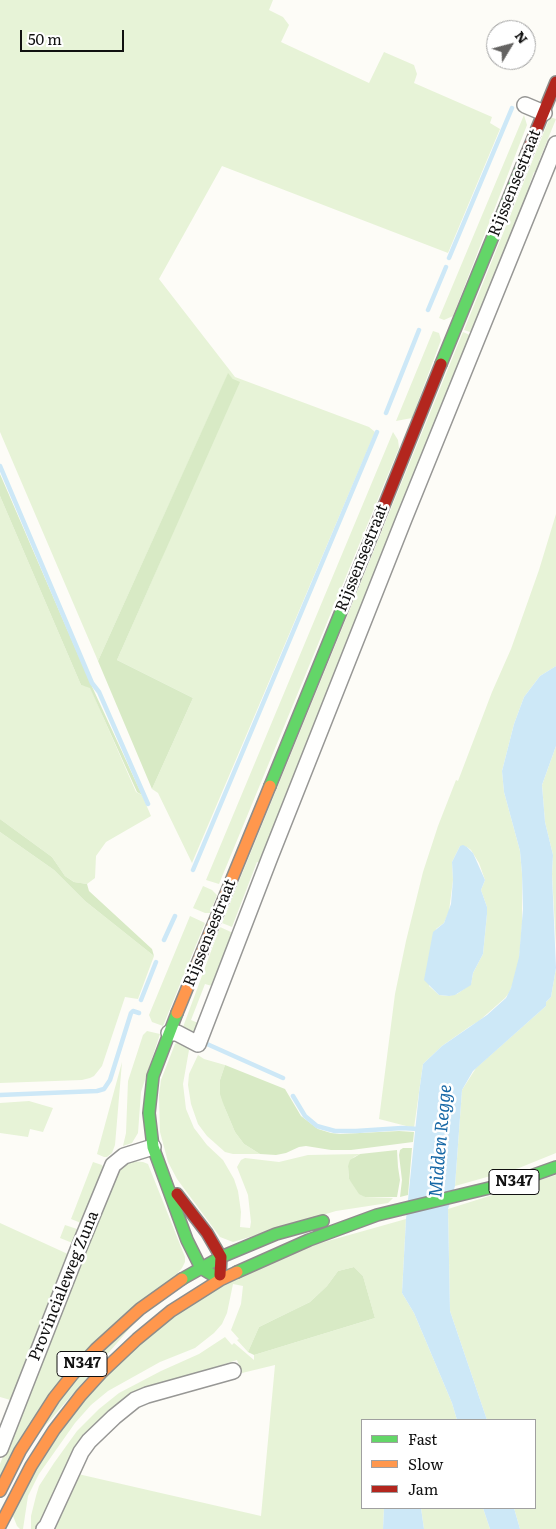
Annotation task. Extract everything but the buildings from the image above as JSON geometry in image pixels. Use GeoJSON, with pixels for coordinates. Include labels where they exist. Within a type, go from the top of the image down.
{"type":"FeatureCollection","features":[{"type":"Feature","properties":{"kind":"main road","name":"Rijssensestraat"},"geometry":{"type":"LineString","coordinates":[[201,1268],[187,1240],[153,1147],[149,1120],[150,1093],[155,1070],[556,82]]}},
{"type":"Feature","properties":{"kind":"main road","name":"N347"},"geometry":{"type":"LineString","coordinates":[[2,1526],[22,1481],[50,1436],[90,1385],[116,1358],[161,1319],[220,1280],[309,1240],[377,1215],[514,1182],[556,1167]]}},
{"type":"Feature","properties":{"kind":"main road","name":"Rijssensestraat"},"geometry":{"type":"LineString","coordinates":[[164,1175],[221,1257]]}},
{"type":"Feature","properties":{"kind":"main road","name":"N347"},"geometry":{"type":"LineString","coordinates":[[0,1492],[17,1456],[34,1428],[72,1374],[102,1343],[140,1309],[170,1287],[201,1268],[221,1257],[276,1234],[336,1217],[377,1215]]}},
{"type":"Feature","properties":{"kind":"main road"},"geometry":{"type":"LineString","coordinates":[[201,1268],[220,1280],[221,1257]]}},
{"type":"Feature","properties":{"kind":"street"},"geometry":{"type":"LineString","coordinates":[[525,105],[544,113]]}},
{"type":"Feature","properties":{"kind":"street","name":"Rijssensestraat"},"geometry":{"type":"LineString","coordinates":[[169,1033],[177,1034],[198,1044],[404,519],[556,144]]}},
{"type":"Feature","properties":{"kind":"street","name":"Provincialeweg Zuna"},"geometry":{"type":"LineString","coordinates":[[0,1448],[113,1165],[127,1154],[153,1147]]}},
{"type":"Feature","properties":{"kind":"street"},"geometry":{"type":"LineString","coordinates":[[44,1529],[81,1452],[89,1441],[114,1417],[135,1400],[147,1395],[233,1371]]}},
{"type":"Feature","properties":{"kind":"green space"},"geometry":{"type":"Polygon","coordinates":[[[0,0],[273,0],[269,10],[283,17],[289,25],[281,42],[369,83],[384,52],[414,65],[417,74],[414,83],[492,117],[490,123],[500,129],[448,253],[222,166],[159,279],[235,377],[369,427],[375,432],[192,863],[158,793],[152,789],[193,698],[117,660],[161,560],[233,379],[228,374],[98,661],[0,432],[0,0]]]}},
{"type":"Feature","properties":{"kind":"green space"},"geometry":{"type":"Polygon","coordinates":[[[524,115],[527,125],[453,316],[444,320],[439,318],[524,115]]]}},
{"type":"Feature","properties":{"kind":"green space"},"geometry":{"type":"Polygon","coordinates":[[[550,117],[556,119],[539,161],[542,164],[539,174],[534,172],[529,186],[532,190],[473,333],[464,330],[550,117]]]}},
{"type":"Feature","properties":{"kind":"green space"},"geometry":{"type":"Polygon","coordinates":[[[433,331],[439,333],[441,340],[412,418],[396,421],[433,331]]]}},
{"type":"Feature","properties":{"kind":"green space"},"geometry":{"type":"Polygon","coordinates":[[[463,332],[472,336],[262,863],[257,862],[232,927],[222,923],[463,332]]]}},
{"type":"Feature","properties":{"kind":"green space"},"geometry":{"type":"Polygon","coordinates":[[[228,373],[233,379],[240,382],[117,660],[193,698],[152,789],[98,661],[228,373]]]}},
{"type":"Feature","properties":{"kind":"green space"},"geometry":{"type":"Polygon","coordinates":[[[393,432],[398,440],[399,448],[219,884],[206,880],[393,432]]]}},
{"type":"Feature","properties":{"kind":"green space"},"geometry":{"type":"Polygon","coordinates":[[[0,474],[89,680],[142,795],[137,792],[90,688],[81,685],[0,496],[0,474]]]}},
{"type":"Feature","properties":{"kind":"green space"},"geometry":{"type":"Polygon","coordinates":[[[0,496],[81,685],[90,687],[136,792],[142,795],[151,816],[106,842],[96,856],[95,878],[87,884],[74,882],[65,876],[52,857],[0,819],[0,496]]]}},
{"type":"Feature","properties":{"kind":"green space"},"geometry":{"type":"Polygon","coordinates":[[[556,514],[556,666],[540,676],[524,697],[514,724],[502,771],[504,792],[520,851],[522,874],[522,924],[519,961],[514,981],[505,998],[479,1021],[442,1046],[423,1064],[414,1128],[379,1119],[395,994],[423,872],[438,826],[511,649],[539,570],[556,514]],[[460,846],[452,862],[453,880],[449,911],[444,923],[436,929],[429,986],[439,995],[457,994],[471,984],[473,973],[483,954],[487,907],[481,890],[485,880],[479,863],[467,847],[460,846]]]}},
{"type":"Feature","properties":{"kind":"green space"},"geometry":{"type":"Polygon","coordinates":[[[556,746],[556,946],[552,874],[553,855],[545,822],[542,785],[556,746]]]}},
{"type":"Feature","properties":{"kind":"green space"},"geometry":{"type":"Polygon","coordinates":[[[0,819],[52,857],[65,876],[74,882],[87,884],[89,891],[152,949],[154,956],[85,901],[54,870],[0,832],[0,819]]]}},
{"type":"Feature","properties":{"kind":"green space"},"geometry":{"type":"Polygon","coordinates":[[[0,832],[54,870],[85,901],[154,956],[138,999],[125,997],[102,1066],[90,1078],[82,1080],[0,1083],[0,832]]]}},
{"type":"Feature","properties":{"kind":"green space"},"geometry":{"type":"Polygon","coordinates":[[[203,886],[212,890],[217,895],[210,913],[193,908],[203,886]]]}},
{"type":"Feature","properties":{"kind":"green space"},"geometry":{"type":"Polygon","coordinates":[[[190,916],[205,923],[163,1026],[152,1022],[149,1015],[190,916]]]}},
{"type":"Feature","properties":{"kind":"green space"},"geometry":{"type":"Polygon","coordinates":[[[220,927],[233,933],[212,986],[205,984],[191,1020],[198,1023],[197,1029],[188,1032],[183,1027],[220,927]]]}},
{"type":"Feature","properties":{"kind":"green space"},"geometry":{"type":"Polygon","coordinates":[[[556,968],[556,1153],[519,1168],[455,1186],[462,1090],[476,1068],[546,1006],[546,1002],[551,997],[556,968]]]}},
{"type":"Feature","properties":{"kind":"green space"},"geometry":{"type":"Polygon","coordinates":[[[147,1031],[160,1034],[141,1092],[138,1133],[132,1143],[123,1146],[126,1133],[128,1081],[143,1035],[147,1031]]]}},
{"type":"Feature","properties":{"kind":"green space"},"geometry":{"type":"Polygon","coordinates":[[[178,1042],[188,1047],[189,1050],[183,1084],[186,1109],[194,1128],[207,1145],[223,1160],[234,1179],[241,1212],[240,1227],[250,1228],[251,1222],[248,1195],[237,1167],[241,1160],[245,1158],[279,1162],[308,1155],[360,1154],[354,1157],[348,1166],[349,1179],[365,1197],[393,1198],[388,1203],[336,1211],[233,1242],[220,1237],[177,1179],[168,1162],[160,1132],[159,1095],[161,1080],[175,1044],[178,1042]]]}},
{"type":"Feature","properties":{"kind":"green space"},"geometry":{"type":"Polygon","coordinates":[[[198,1055],[204,1059],[225,1065],[220,1080],[224,1106],[235,1132],[244,1144],[260,1154],[233,1154],[225,1152],[207,1136],[198,1124],[191,1104],[188,1085],[189,1074],[198,1055]]]}},
{"type":"Feature","properties":{"kind":"green space"},"geometry":{"type":"Polygon","coordinates":[[[122,1062],[115,1145],[112,1153],[104,1157],[97,1154],[122,1062]]]}},
{"type":"Feature","properties":{"kind":"green space"},"geometry":{"type":"Polygon","coordinates":[[[225,1065],[285,1089],[301,1116],[318,1129],[340,1134],[414,1132],[413,1142],[351,1150],[331,1150],[306,1146],[276,1155],[260,1154],[244,1144],[235,1132],[224,1106],[220,1094],[220,1080],[225,1065]]]}},
{"type":"Feature","properties":{"kind":"green space"},"geometry":{"type":"Polygon","coordinates":[[[29,1101],[53,1108],[43,1132],[30,1129],[28,1137],[0,1133],[0,1103],[29,1101]]]}},
{"type":"Feature","properties":{"kind":"green space"},"geometry":{"type":"Polygon","coordinates":[[[412,1148],[408,1195],[400,1197],[402,1180],[399,1155],[400,1150],[412,1148]]]}},
{"type":"Feature","properties":{"kind":"green space"},"geometry":{"type":"Polygon","coordinates":[[[397,1150],[400,1180],[397,1197],[365,1197],[359,1194],[349,1179],[348,1166],[350,1160],[360,1154],[397,1150]]]}},
{"type":"Feature","properties":{"kind":"green space"},"geometry":{"type":"Polygon","coordinates":[[[131,1161],[148,1164],[185,1257],[185,1262],[182,1268],[0,1478],[0,1464],[111,1183],[121,1167],[131,1161]]]}},
{"type":"Feature","properties":{"kind":"green space"},"geometry":{"type":"Polygon","coordinates":[[[93,1162],[102,1165],[105,1171],[84,1221],[81,1223],[71,1219],[93,1162]]]}},
{"type":"Feature","properties":{"kind":"green space"},"geometry":{"type":"Polygon","coordinates":[[[556,1175],[556,1529],[520,1529],[514,1509],[536,1509],[536,1419],[487,1419],[450,1311],[448,1209],[556,1175]]]}},
{"type":"Feature","properties":{"kind":"green space"},"geometry":{"type":"Polygon","coordinates":[[[406,1219],[402,1293],[414,1313],[452,1403],[457,1419],[361,1419],[361,1509],[384,1509],[383,1529],[50,1529],[78,1474],[261,1516],[275,1365],[242,1373],[237,1360],[147,1389],[124,1402],[97,1426],[81,1445],[45,1520],[36,1529],[31,1529],[31,1516],[39,1486],[77,1431],[99,1409],[119,1393],[199,1354],[225,1337],[232,1345],[234,1343],[254,1360],[254,1355],[375,1318],[363,1276],[354,1267],[338,1271],[327,1286],[310,1302],[259,1327],[248,1352],[231,1330],[241,1304],[243,1286],[233,1284],[227,1313],[222,1324],[214,1333],[195,1348],[160,1362],[108,1391],[91,1405],[75,1423],[39,1474],[28,1496],[23,1529],[17,1526],[13,1516],[14,1508],[51,1442],[68,1419],[120,1359],[143,1339],[176,1315],[229,1282],[271,1261],[303,1248],[406,1219]]]}},
{"type":"Feature","properties":{"kind":"green space"},"geometry":{"type":"Polygon","coordinates":[[[0,1223],[70,1255],[14,1401],[0,1397],[0,1223]]]}},
{"type":"Feature","properties":{"kind":"green space"},"geometry":{"type":"Polygon","coordinates":[[[65,1225],[77,1229],[79,1233],[75,1244],[60,1238],[65,1225]]]}},
{"type":"Feature","properties":{"kind":"green space"},"geometry":{"type":"Polygon","coordinates":[[[354,1267],[363,1276],[375,1318],[254,1355],[248,1352],[259,1327],[310,1302],[327,1286],[338,1271],[354,1267]]]}},
{"type":"Feature","properties":{"kind":"green space"},"geometry":{"type":"Polygon","coordinates":[[[421,1509],[483,1509],[490,1529],[424,1529],[421,1509]]]}},
{"type":"Feature","properties":{"kind":"water","name":"Midden Regge"},"geometry":{"type":"Polygon","coordinates":[[[556,666],[556,746],[542,785],[545,822],[553,855],[552,874],[556,968],[551,997],[546,1002],[546,1006],[473,1071],[462,1090],[455,1186],[448,1209],[450,1311],[487,1419],[457,1419],[452,1403],[414,1313],[402,1293],[406,1219],[419,1093],[423,1064],[442,1046],[487,1015],[506,998],[511,988],[519,957],[523,909],[522,874],[520,851],[504,792],[502,771],[514,724],[524,697],[540,676],[556,666]]]}},
{"type":"Feature","properties":{"kind":"water"},"geometry":{"type":"Polygon","coordinates":[[[463,845],[473,853],[485,880],[481,890],[487,907],[483,954],[473,973],[471,985],[455,995],[439,995],[424,980],[433,932],[444,923],[451,904],[452,862],[460,846],[463,845]]]}},
{"type":"Feature","properties":{"kind":"water"},"geometry":{"type":"Polygon","coordinates":[[[384,1509],[421,1509],[424,1529],[383,1529],[384,1509]]]}},
{"type":"Feature","properties":{"kind":"water"},"geometry":{"type":"Polygon","coordinates":[[[483,1509],[514,1509],[520,1529],[490,1529],[483,1509]]]}},
{"type":"Feature","properties":{"kind":"waterway"},"geometry":{"type":"LineString","coordinates":[[449,258],[512,108]]}},
{"type":"Feature","properties":{"kind":"waterway"},"geometry":{"type":"LineString","coordinates":[[428,310],[446,267]]}},
{"type":"Feature","properties":{"kind":"waterway"},"geometry":{"type":"LineString","coordinates":[[386,413],[419,330]]}},
{"type":"Feature","properties":{"kind":"waterway"},"geometry":{"type":"LineString","coordinates":[[193,870],[377,432]]}},
{"type":"Feature","properties":{"kind":"waterway"},"geometry":{"type":"LineString","coordinates":[[0,466],[92,683],[99,692],[148,804]]}},
{"type":"Feature","properties":{"kind":"waterway"},"geometry":{"type":"LineString","coordinates":[[164,940],[175,916]]}},
{"type":"Feature","properties":{"kind":"waterway"},"geometry":{"type":"LineString","coordinates":[[141,1000],[156,962]]}},
{"type":"Feature","properties":{"kind":"waterway"},"geometry":{"type":"LineString","coordinates":[[0,1095],[97,1091],[104,1089],[110,1080],[131,1013],[133,1011],[139,1013]]}},
{"type":"Feature","properties":{"kind":"waterway"},"geometry":{"type":"LineString","coordinates":[[207,1044],[283,1078]]}},
{"type":"Feature","properties":{"kind":"waterway"},"geometry":{"type":"LineString","coordinates":[[293,1096],[305,1116],[317,1126],[335,1131],[418,1129]]}},
{"type":"Feature","properties":{"kind":"traffic: fast"},"geometry":{"type":"LineString","coordinates":[[441,364],[527,153]]}},
{"type":"Feature","properties":{"kind":"traffic: fast"},"geometry":{"type":"LineString","coordinates":[[270,786],[375,528]]}},
{"type":"Feature","properties":{"kind":"traffic: fast"},"geometry":{"type":"LineString","coordinates":[[177,1013],[153,1076],[149,1113],[153,1147],[187,1240],[201,1268],[216,1277]]}},
{"type":"Feature","properties":{"kind":"traffic: fast"},"geometry":{"type":"LineString","coordinates":[[237,1272],[309,1240],[377,1215],[514,1182],[556,1167]]}},
{"type":"Feature","properties":{"kind":"traffic: fast"},"geometry":{"type":"LineString","coordinates":[[182,1279],[221,1257],[276,1234],[323,1221]]}},
{"type":"Feature","properties":{"kind":"traffic: slow"},"geometry":{"type":"LineString","coordinates":[[177,1013],[270,786]]}},
{"type":"Feature","properties":{"kind":"traffic: slow"},"geometry":{"type":"LineString","coordinates":[[0,1526],[31,1466],[54,1430],[101,1373],[137,1339],[171,1311],[220,1280],[237,1272]]}},
{"type":"Feature","properties":{"kind":"traffic: slow"},"geometry":{"type":"LineString","coordinates":[[0,1491],[20,1451],[54,1398],[73,1374],[96,1349],[140,1309],[182,1279]]}},
{"type":"Feature","properties":{"kind":"traffic: jam"},"geometry":{"type":"LineString","coordinates":[[527,153],[556,82]]}},
{"type":"Feature","properties":{"kind":"traffic: jam"},"geometry":{"type":"LineString","coordinates":[[375,528],[441,364]]}},
{"type":"Feature","properties":{"kind":"traffic: jam"},"geometry":{"type":"LineString","coordinates":[[177,1194],[207,1233],[221,1257],[220,1275]]}}]}
